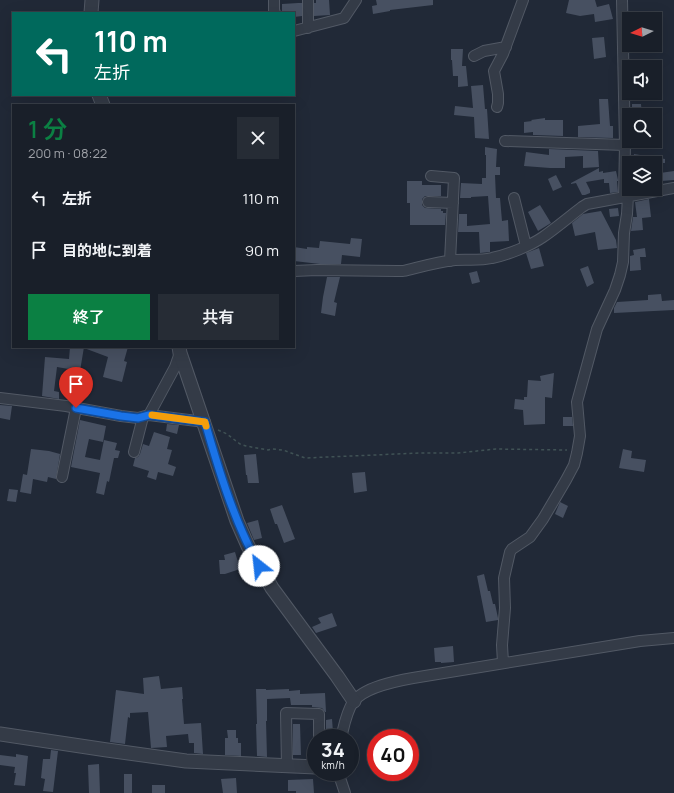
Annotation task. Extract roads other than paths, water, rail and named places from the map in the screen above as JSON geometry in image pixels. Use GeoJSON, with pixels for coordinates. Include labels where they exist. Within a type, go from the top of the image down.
{"type":"FeatureCollection","features":[{"type":"Feature","properties":{"kind":"street"},"geometry":{"type":"LineString","coordinates":[[91,12],[92,0]]}},
{"type":"Feature","properties":{"kind":"street"},"geometry":{"type":"LineString","coordinates":[[274,0],[275,12]]}},
{"type":"Feature","properties":{"kind":"street"},"geometry":{"type":"LineString","coordinates":[[308,0],[308,28]]}},
{"type":"Feature","properties":{"kind":"street"},"geometry":{"type":"LineString","coordinates":[[295,31],[344,18],[356,0]]}},
{"type":"Feature","properties":{"kind":"street"},"geometry":{"type":"LineString","coordinates":[[497,107],[498,94],[494,71],[506,47],[523,0]]}},
{"type":"Feature","properties":{"kind":"street"},"geometry":{"type":"LineString","coordinates":[[622,0],[624,108]]}},
{"type":"Feature","properties":{"kind":"street"},"geometry":{"type":"LineString","coordinates":[[474,56],[484,51],[506,47]]}},
{"type":"Feature","properties":{"kind":"street"},"geometry":{"type":"LineString","coordinates":[[505,141],[622,145]]}},
{"type":"Feature","properties":{"kind":"street"},"geometry":{"type":"LineString","coordinates":[[431,176],[454,178],[450,261]]}},
{"type":"Feature","properties":{"kind":"street"},"geometry":{"type":"LineString","coordinates":[[662,190],[674,188]]}},
{"type":"Feature","properties":{"kind":"street"},"geometry":{"type":"LineString","coordinates":[[295,271],[404,271],[441,262],[493,258],[510,253],[543,237],[582,206],[626,196],[627,214],[624,233],[623,262],[615,290],[597,329],[577,402],[580,436],[574,465],[543,519],[530,536],[510,552],[504,578],[505,608],[502,645],[503,663]]}},
{"type":"Feature","properties":{"kind":"street"},"geometry":{"type":"LineString","coordinates":[[514,198],[526,246]]}},
{"type":"Feature","properties":{"kind":"street"},"geometry":{"type":"LineString","coordinates":[[428,202],[453,203]]}},
{"type":"Feature","properties":{"kind":"street"},"geometry":{"type":"LineString","coordinates":[[134,452],[146,416],[175,368],[180,349]]}},
{"type":"Feature","properties":{"kind":"street"},"geometry":{"type":"LineString","coordinates":[[180,349],[237,521],[248,546],[272,588],[337,676],[354,702]]}},
{"type":"Feature","properties":{"kind":"street"},"geometry":{"type":"LineString","coordinates":[[0,398],[76,408],[121,416],[138,418],[146,416],[206,426]]}},
{"type":"Feature","properties":{"kind":"street"},"geometry":{"type":"LineString","coordinates":[[62,477],[76,408]]}},
{"type":"Feature","properties":{"kind":"street"},"geometry":{"type":"LineString","coordinates":[[343,729],[347,715],[354,702],[363,694],[388,683],[640,641],[674,638]]}},
{"type":"Feature","properties":{"kind":"street"},"geometry":{"type":"LineString","coordinates":[[286,765],[286,713],[319,714],[319,729]]}},
{"type":"Feature","properties":{"kind":"street"},"geometry":{"type":"LineString","coordinates":[[0,734],[186,761],[307,766]]}},
{"type":"Feature","properties":{"kind":"street"},"geometry":{"type":"LineString","coordinates":[[341,781],[345,793]]}}]}
